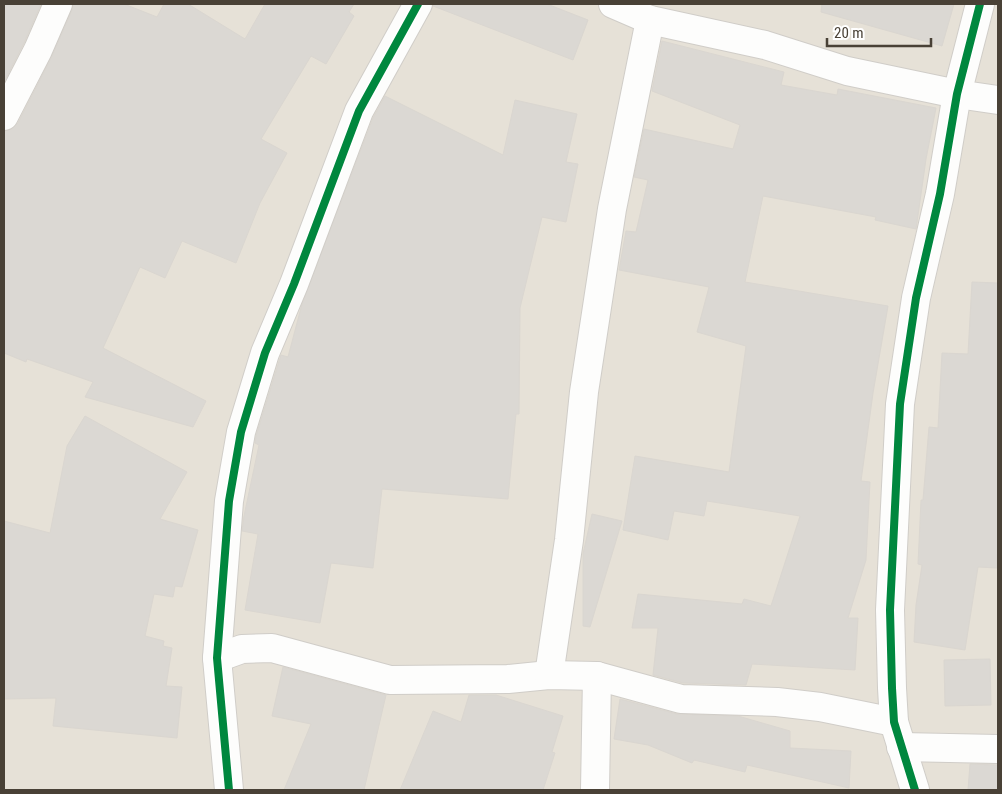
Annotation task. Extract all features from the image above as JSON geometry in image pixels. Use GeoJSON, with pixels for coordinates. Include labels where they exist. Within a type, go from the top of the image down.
{"type":"FeatureCollection","features":[{"type":"Feature","properties":{"kind":"street"},"geometry":{"type":"LineString","coordinates":[[4,116],[38,50],[58,4]]}},
{"type":"Feature","properties":{"kind":"street"},"geometry":{"type":"LineString","coordinates":[[229,790],[217,658],[229,501],[240,432],[265,353],[294,284],[359,111],[418,4]]}},
{"type":"Feature","properties":{"kind":"street"},"geometry":{"type":"LineString","coordinates":[[613,4],[650,20],[765,45],[847,71],[957,94],[998,100]]}},
{"type":"Feature","properties":{"kind":"street"},"geometry":{"type":"LineString","coordinates":[[915,790],[898,734],[890,610],[900,404],[916,298],[940,194],[957,94],[980,4]]}},
{"type":"Feature","properties":{"kind":"street"},"geometry":{"type":"LineString","coordinates":[[549,675],[569,540],[584,392],[612,209],[650,20]]}},
{"type":"Feature","properties":{"kind":"street"},"geometry":{"type":"LineString","coordinates":[[217,658],[242,649],[272,648],[390,680],[508,679],[549,675],[598,676],[681,699],[777,702],[820,707],[898,734],[998,749]]}},
{"type":"Feature","properties":{"kind":"street"},"geometry":{"type":"LineString","coordinates":[[595,790],[598,676]]}},
{"type":"Feature","properties":{"kind":"shaded area"},"geometry":{"type":"Polygon","coordinates":[[[4,4],[998,4],[998,790],[4,790],[4,4]]]}},
{"type":"Feature","properties":{"kind":"building"},"geometry":{"type":"Polygon","coordinates":[[[4,4],[41,4],[4,82],[4,4]]]}},
{"type":"Feature","properties":{"kind":"building"},"geometry":{"type":"Polygon","coordinates":[[[73,4],[124,4],[157,17],[164,4],[188,4],[245,39],[265,4],[354,4],[349,12],[354,16],[326,64],[311,56],[261,139],[287,153],[260,203],[236,263],[182,241],[165,278],[140,267],[103,348],[206,401],[193,427],[85,397],[93,382],[27,359],[26,362],[4,353],[4,131],[12,129],[18,123],[52,56],[73,4]]]}},
{"type":"Feature","properties":{"kind":"building"},"geometry":{"type":"Polygon","coordinates":[[[434,4],[547,4],[588,20],[573,60],[433,6],[434,4]]]}},
{"type":"Feature","properties":{"kind":"building"},"geometry":{"type":"Polygon","coordinates":[[[822,4],[954,4],[942,46],[821,12],[822,4]]]}},
{"type":"Feature","properties":{"kind":"building"},"geometry":{"type":"Polygon","coordinates":[[[662,41],[784,72],[781,85],[837,95],[838,89],[936,108],[926,159],[916,229],[875,220],[876,217],[763,196],[745,282],[888,306],[873,393],[861,481],[870,482],[866,560],[848,618],[858,618],[855,670],[752,664],[746,685],[683,683],[653,675],[658,628],[632,628],[638,594],[742,604],[744,599],[771,606],[800,516],[707,501],[704,516],[674,511],[668,540],[623,530],[635,456],[729,472],[746,346],[697,332],[709,287],[619,270],[626,231],[636,232],[648,180],[634,177],[644,129],[733,149],[740,125],[652,91],[662,41]]]}},
{"type":"Feature","properties":{"kind":"building"},"geometry":{"type":"Polygon","coordinates":[[[385,96],[503,155],[515,100],[577,114],[566,162],[578,164],[566,222],[542,217],[520,308],[519,414],[516,414],[508,499],[382,489],[373,568],[331,563],[320,623],[245,610],[258,534],[242,531],[259,445],[255,443],[256,436],[281,355],[288,357],[302,304],[373,118],[385,96]]]}},
{"type":"Feature","properties":{"kind":"building"},"geometry":{"type":"Polygon","coordinates":[[[972,282],[998,283],[998,540],[997,568],[978,567],[965,650],[914,642],[916,605],[922,565],[918,564],[921,500],[923,500],[929,427],[938,428],[942,353],[968,354],[972,282]]]}},
{"type":"Feature","properties":{"kind":"building"},"geometry":{"type":"Polygon","coordinates":[[[85,416],[187,472],[160,519],[198,530],[182,587],[175,586],[173,597],[154,594],[145,636],[164,641],[163,646],[172,648],[166,686],[182,687],[177,738],[53,726],[56,698],[4,699],[4,521],[50,533],[67,446],[85,416]]]}},
{"type":"Feature","properties":{"kind":"building"},"geometry":{"type":"Polygon","coordinates":[[[592,514],[622,521],[590,627],[583,626],[583,554],[592,514]]]}},
{"type":"Feature","properties":{"kind":"building"},"geometry":{"type":"Polygon","coordinates":[[[990,659],[991,705],[945,706],[944,660],[990,659]]]}},
{"type":"Feature","properties":{"kind":"building"},"geometry":{"type":"Polygon","coordinates":[[[283,667],[386,695],[364,790],[284,790],[311,724],[272,716],[283,667]]]}},
{"type":"Feature","properties":{"kind":"building"},"geometry":{"type":"Polygon","coordinates":[[[469,695],[496,695],[563,716],[552,752],[555,753],[543,790],[400,790],[433,711],[461,722],[469,695]]]}},
{"type":"Feature","properties":{"kind":"building"},"geometry":{"type":"Polygon","coordinates":[[[620,699],[677,714],[738,716],[790,731],[790,748],[851,751],[849,788],[747,765],[745,772],[694,760],[692,763],[648,745],[614,739],[620,699]]]}},
{"type":"Feature","properties":{"kind":"building"},"geometry":{"type":"Polygon","coordinates":[[[970,764],[998,765],[998,790],[968,790],[970,764]]]}},
{"type":"Feature","properties":{"kind":"cycle path"},"geometry":{"type":"LineString","coordinates":[[229,790],[217,658],[229,501],[241,432],[265,353],[294,284],[359,111],[418,4]]}},
{"type":"Feature","properties":{"kind":"cycle path"},"geometry":{"type":"LineString","coordinates":[[915,790],[894,722],[892,688],[890,610],[900,404],[916,298],[940,194],[957,94],[980,4]]}}]}
